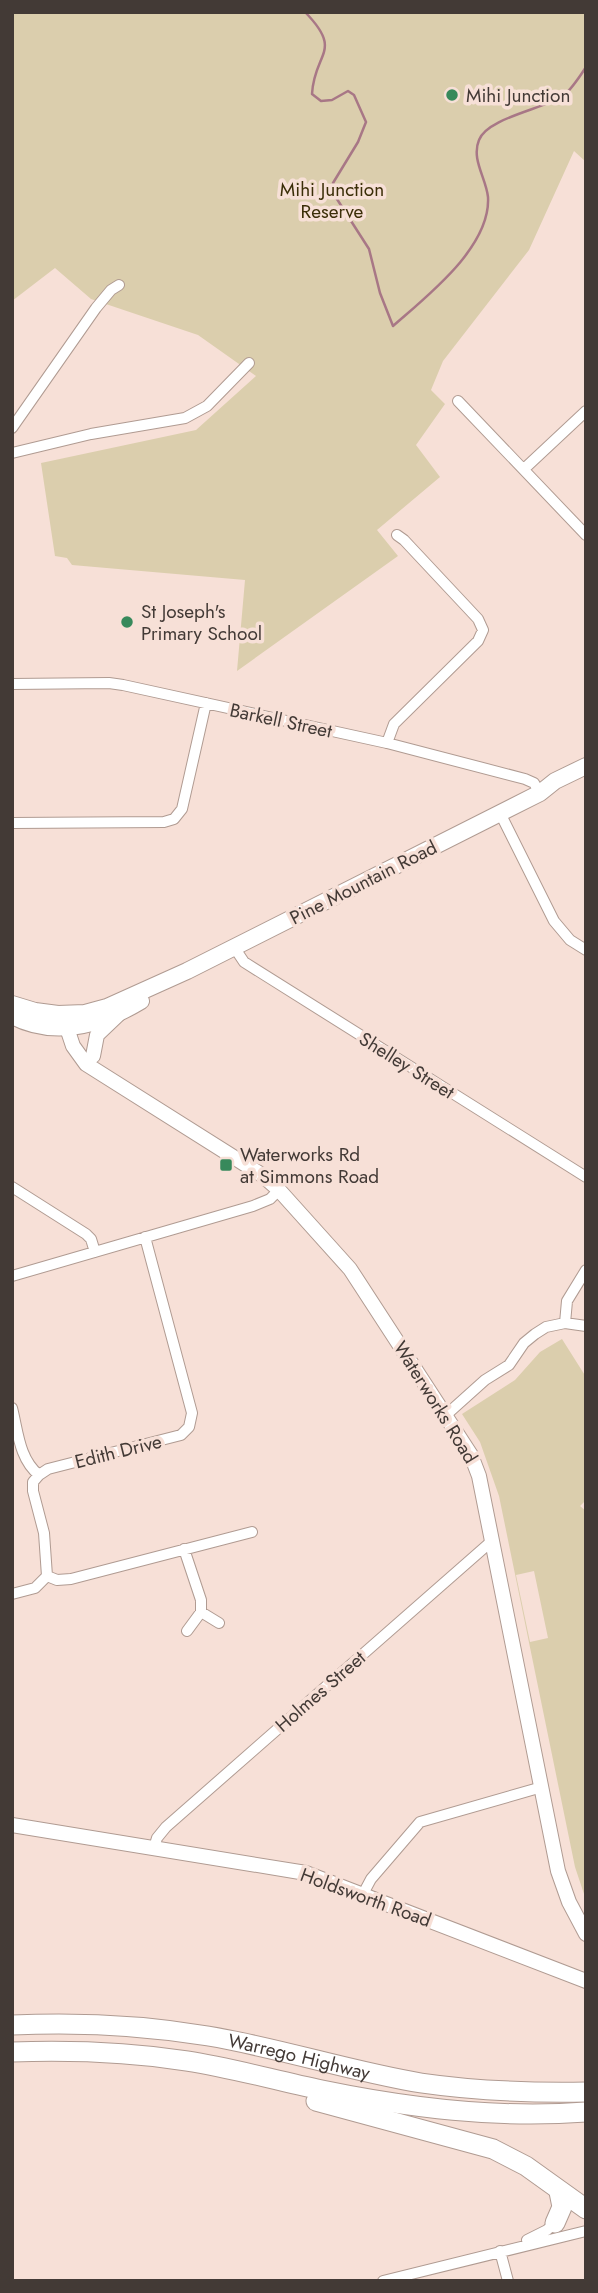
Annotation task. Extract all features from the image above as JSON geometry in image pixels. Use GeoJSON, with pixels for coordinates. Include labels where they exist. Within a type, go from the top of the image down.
{"type":"FeatureCollection","features":[{"type":"Feature","properties":{"kind":"highway","name":"Warrego Highway"},"geometry":{"type":"LineString","coordinates":[[12,2025],[92,2024],[167,2030],[247,2043],[421,2083],[495,2091],[586,2092]]}},
{"type":"Feature","properties":{"kind":"highway","name":"Warrego Highway"},"geometry":{"type":"LineString","coordinates":[[12,2052],[101,2052],[154,2056],[218,2066],[320,2090],[419,2108],[502,2114],[586,2112]]}},
{"type":"Feature","properties":{"kind":"highway"},"geometry":{"type":"LineString","coordinates":[[218,2066],[231,2078],[493,2149],[526,2166],[576,2200],[562,2207],[555,2223]]}},
{"type":"Feature","properties":{"kind":"main road","name":"Pine Mountain Road"},"geometry":{"type":"LineString","coordinates":[[12,1004],[73,1021],[107,1007],[187,971],[540,793],[586,766]]}},
{"type":"Feature","properties":{"kind":"main road","name":"Pine Mountain Road"},"geometry":{"type":"LineString","coordinates":[[540,793],[563,788],[586,776]]}},
{"type":"Feature","properties":{"kind":"main road","name":"Pine Mountain Road"},"geometry":{"type":"LineString","coordinates":[[12,1016],[35,1025],[101,1021],[121,1012],[187,971]]}},
{"type":"Feature","properties":{"kind":"main road"},"geometry":{"type":"LineString","coordinates":[[93,1056],[97,1035],[121,1012]]}},
{"type":"Feature","properties":{"kind":"main road","name":"Waterworks Road"},"geometry":{"type":"LineString","coordinates":[[73,1021],[104,1075]]}},
{"type":"Feature","properties":{"kind":"main road","name":"Waterworks Road"},"geometry":{"type":"LineString","coordinates":[[73,1021],[71,1042],[82,1060],[262,1175],[279,1190],[355,1275],[475,1461],[563,1888],[586,1934]]}},
{"type":"Feature","properties":{"kind":"main road","name":"Holdsworth Road"},"geometry":{"type":"LineString","coordinates":[[12,1825],[289,1869],[584,1978]]}},
{"type":"Feature","properties":{"kind":"street"},"geometry":{"type":"LineString","coordinates":[[12,428],[96,308],[111,290],[119,285]]}},
{"type":"Feature","properties":{"kind":"street"},"geometry":{"type":"LineString","coordinates":[[12,453],[91,434],[185,418],[207,407],[249,363]]}},
{"type":"Feature","properties":{"kind":"street"},"geometry":{"type":"LineString","coordinates":[[458,401],[586,535]]}},
{"type":"Feature","properties":{"kind":"street"},"geometry":{"type":"LineString","coordinates":[[524,469],[586,411]]}},
{"type":"Feature","properties":{"kind":"street"},"geometry":{"type":"LineString","coordinates":[[387,743],[394,723],[478,641],[483,630],[478,619],[397,535]]}},
{"type":"Feature","properties":{"kind":"street","name":"Barkell Street"},"geometry":{"type":"LineString","coordinates":[[12,684],[109,683],[206,703],[387,743],[525,779],[534,783],[540,793]]}},
{"type":"Feature","properties":{"kind":"street"},"geometry":{"type":"LineString","coordinates":[[12,823],[164,822],[174,819],[182,809],[206,703]]}},
{"type":"Feature","properties":{"kind":"street"},"geometry":{"type":"LineString","coordinates":[[500,813],[554,921],[570,940],[586,950]]}},
{"type":"Feature","properties":{"kind":"street","name":"Shelley Street"},"geometry":{"type":"LineString","coordinates":[[234,947],[244,962],[586,1177]]}},
{"type":"Feature","properties":{"kind":"street"},"geometry":{"type":"LineString","coordinates":[[12,1187],[86,1234],[91,1239],[95,1252]]}},
{"type":"Feature","properties":{"kind":"street"},"geometry":{"type":"LineString","coordinates":[[12,1276],[260,1204],[279,1190]]}},
{"type":"Feature","properties":{"kind":"street","name":"Edith Drive"},"geometry":{"type":"LineString","coordinates":[[39,1475],[48,1469],[181,1435],[189,1427],[192,1413],[145,1237]]}},
{"type":"Feature","properties":{"kind":"street"},"geometry":{"type":"LineString","coordinates":[[565,1323],[567,1301],[586,1270]]}},
{"type":"Feature","properties":{"kind":"street"},"geometry":{"type":"LineString","coordinates":[[446,1415],[485,1380],[509,1365],[524,1343],[535,1334],[547,1327],[565,1323],[586,1326]]}},
{"type":"Feature","properties":{"kind":"street"},"geometry":{"type":"LineString","coordinates":[[12,1408],[24,1458],[39,1475],[33,1482],[33,1491],[44,1533],[47,1577]]}},
{"type":"Feature","properties":{"kind":"street"},"geometry":{"type":"LineString","coordinates":[[47,1577],[57,1580],[71,1579],[252,1532]]}},
{"type":"Feature","properties":{"kind":"street","name":"Holmes Street"},"geometry":{"type":"LineString","coordinates":[[154,1848],[157,1838],[166,1827],[493,1540]]}},
{"type":"Feature","properties":{"kind":"street"},"geometry":{"type":"LineString","coordinates":[[184,1549],[201,1600],[201,1612],[187,1631]]}},
{"type":"Feature","properties":{"kind":"street"},"geometry":{"type":"LineString","coordinates":[[12,1594],[35,1588],[47,1577]]}},
{"type":"Feature","properties":{"kind":"street"},"geometry":{"type":"LineString","coordinates":[[201,1612],[219,1623]]}},
{"type":"Feature","properties":{"kind":"street"},"geometry":{"type":"LineString","coordinates":[[363,1895],[371,1879],[420,1822],[542,1787]]}},
{"type":"Feature","properties":{"kind":"street"},"geometry":{"type":"LineString","coordinates":[[503,2250],[535,2237],[555,2223]]}},
{"type":"Feature","properties":{"kind":"street"},"geometry":{"type":"LineString","coordinates":[[383,2281],[586,2231]]}},
{"type":"Feature","properties":{"kind":"street"},"geometry":{"type":"LineString","coordinates":[[503,2250],[508,2281]]}},
{"type":"Feature","properties":{"kind":"green space","name":"Mihi Junction Reserve"},"geometry":{"type":"Polygon","coordinates":[[[12,12],[586,12],[586,162],[574,151],[529,250],[443,361],[431,390],[445,404],[416,445],[440,477],[377,530],[398,556],[237,671],[245,580],[72,565],[67,558],[55,556],[41,463],[196,430],[256,376],[198,335],[91,299],[55,268],[12,301],[12,12]]]}},
{"type":"Feature","properties":{"kind":"green space"},"geometry":{"type":"Polygon","coordinates":[[[562,1339],[586,1377],[586,1500],[580,1506],[586,1511],[586,1900],[575,1867],[499,1496],[480,1442],[462,1414],[515,1380],[540,1352],[562,1339]],[[534,1571],[516,1575],[530,1642],[548,1638],[534,1571]]]}},
{"type":"Feature","properties":{"kind":"waterway"},"geometry":{"type":"LineString","coordinates":[[305,12],[317,25],[325,44],[312,94],[321,101],[332,100],[348,91],[354,95],[366,122],[358,142],[333,183],[335,196],[369,249],[380,293],[393,326],[454,269],[479,234],[486,216],[488,197],[477,154],[479,140],[484,132],[504,120],[563,96],[586,67]]}},
{"type":"Feature","properties":{"kind":"place","name":"Mihi Junction"},"geometry":{"type":"Point","coordinates":[452,95]}},
{"type":"Feature","properties":{"kind":"place","name":"St Joseph's Primary School"},"geometry":{"type":"Point","coordinates":[127,622]}},
{"type":"Feature","properties":{"kind":"place","name":"Waterworks Rd at Simmons Road"},"geometry":{"type":"Point","coordinates":[226,1165]}}]}
